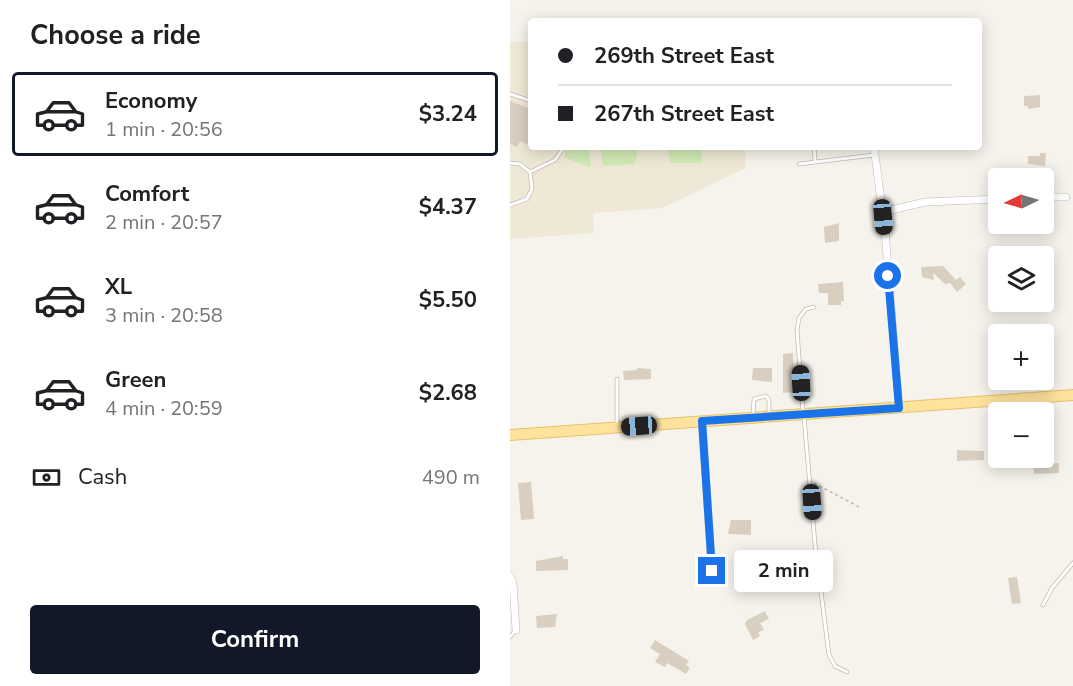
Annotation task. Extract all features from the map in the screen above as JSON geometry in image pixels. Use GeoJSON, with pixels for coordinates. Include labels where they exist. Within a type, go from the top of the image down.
{"type":"FeatureCollection","features":[{"type":"Feature","properties":{"kind":"main road"},"geometry":{"type":"LineString","coordinates":[[510,435],[1073,395]]}},
{"type":"Feature","properties":{"kind":"street"},"geometry":{"type":"LineString","coordinates":[[875,151],[883,212],[899,408]]}},
{"type":"Feature","properties":{"kind":"street"},"geometry":{"type":"LineString","coordinates":[[1054,197],[1066,197]]}},
{"type":"Feature","properties":{"kind":"street"},"geometry":{"type":"LineString","coordinates":[[883,212],[924,202],[988,199]]}},
{"type":"Feature","properties":{"kind":"street"},"geometry":{"type":"LineString","coordinates":[[702,421],[712,571]]}},
{"type":"Feature","properties":{"kind":"street"},"geometry":{"type":"LineString","coordinates":[[510,576],[513,583],[516,630]]}},
{"type":"Feature","properties":{"kind":"lane"},"geometry":{"type":"LineString","coordinates":[[510,94],[528,100]]}},
{"type":"Feature","properties":{"kind":"lane"},"geometry":{"type":"LineString","coordinates":[[530,172],[555,160],[562,150]]}},
{"type":"Feature","properties":{"kind":"lane"},"geometry":{"type":"LineString","coordinates":[[814,150],[814,160]]}},
{"type":"Feature","properties":{"kind":"lane"},"geometry":{"type":"LineString","coordinates":[[799,164],[875,151]]}},
{"type":"Feature","properties":{"kind":"lane"},"geometry":{"type":"LineString","coordinates":[[510,163],[520,164],[530,172],[532,189],[527,199],[510,205]]}},
{"type":"Feature","properties":{"kind":"lane"},"geometry":{"type":"LineString","coordinates":[[814,307],[806,309],[799,318],[797,330],[815,544],[829,655],[835,666],[847,672]]}},
{"type":"Feature","properties":{"kind":"lane"},"geometry":{"type":"LineString","coordinates":[[617,379],[617,427]]}},
{"type":"Feature","properties":{"kind":"lane"},"geometry":{"type":"LineString","coordinates":[[753,418],[753,401],[756,397],[768,398],[769,417]]}},
{"type":"Feature","properties":{"kind":"lane"},"geometry":{"type":"LineString","coordinates":[[1043,605],[1052,588],[1073,563]]}},
{"type":"Feature","properties":{"kind":"lane"},"geometry":{"type":"LineString","coordinates":[[510,637],[516,630]]}},
{"type":"Feature","properties":{"kind":"path"},"geometry":{"type":"LineString","coordinates":[[811,481],[861,508]]}},
{"type":"Feature","properties":{"kind":"shaded area"},"geometry":{"type":"Polygon","coordinates":[[[528,41],[528,150],[745,150],[746,168],[662,208],[593,213],[594,233],[510,239],[510,42],[528,41]]]}},
{"type":"Feature","properties":{"kind":"green space"},"geometry":{"type":"Polygon","coordinates":[[[566,150],[589,150],[591,168],[564,157],[566,150]]]}},
{"type":"Feature","properties":{"kind":"green space"},"geometry":{"type":"Polygon","coordinates":[[[601,150],[637,150],[635,164],[602,165],[601,150]]]}},
{"type":"Feature","properties":{"kind":"green space"},"geometry":{"type":"Polygon","coordinates":[[[668,150],[702,150],[701,163],[670,163],[668,150]]]}},
{"type":"Feature","properties":{"kind":"building"},"geometry":{"type":"Polygon","coordinates":[[[1040,95],[1040,107],[1028,109],[1028,106],[1024,106],[1024,96],[1040,95]]]}},
{"type":"Feature","properties":{"kind":"building"},"geometry":{"type":"Polygon","coordinates":[[[510,101],[528,108],[528,145],[520,141],[517,147],[510,144],[510,101]]]}},
{"type":"Feature","properties":{"kind":"building"},"geometry":{"type":"Polygon","coordinates":[[[1040,153],[1046,153],[1045,166],[1028,164],[1028,156],[1040,156],[1040,153]]]}},
{"type":"Feature","properties":{"kind":"building"},"geometry":{"type":"Polygon","coordinates":[[[839,223],[839,241],[825,243],[824,227],[839,223]]]}},
{"type":"Feature","properties":{"kind":"building"},"geometry":{"type":"Polygon","coordinates":[[[943,266],[956,280],[960,277],[966,284],[957,292],[950,283],[945,284],[933,273],[934,280],[922,277],[921,267],[943,266]]]}},
{"type":"Feature","properties":{"kind":"building"},"geometry":{"type":"Polygon","coordinates":[[[843,282],[844,301],[841,301],[841,305],[828,305],[828,293],[819,293],[818,284],[843,282]]]}},
{"type":"Feature","properties":{"kind":"building"},"geometry":{"type":"Polygon","coordinates":[[[793,353],[794,392],[783,393],[783,354],[793,353]]]}},
{"type":"Feature","properties":{"kind":"building"},"geometry":{"type":"Polygon","coordinates":[[[637,368],[651,369],[651,379],[624,380],[623,371],[637,370],[637,368]]]}},
{"type":"Feature","properties":{"kind":"building"},"geometry":{"type":"Polygon","coordinates":[[[753,368],[772,368],[772,382],[752,380],[753,368]]]}},
{"type":"Feature","properties":{"kind":"building"},"geometry":{"type":"Polygon","coordinates":[[[957,450],[984,451],[984,460],[957,461],[957,450]]]}},
{"type":"Feature","properties":{"kind":"building"},"geometry":{"type":"Polygon","coordinates":[[[1054,463],[1059,463],[1059,473],[1034,474],[1033,468],[1054,468],[1054,463]]]}},
{"type":"Feature","properties":{"kind":"building"},"geometry":{"type":"Polygon","coordinates":[[[531,482],[534,519],[521,520],[518,483],[531,482]]]}},
{"type":"Feature","properties":{"kind":"building"},"geometry":{"type":"Polygon","coordinates":[[[731,520],[751,520],[751,535],[728,534],[731,520]]]}},
{"type":"Feature","properties":{"kind":"building"},"geometry":{"type":"Polygon","coordinates":[[[563,556],[563,559],[568,559],[568,570],[536,571],[536,561],[563,556]]]}},
{"type":"Feature","properties":{"kind":"building"},"geometry":{"type":"Polygon","coordinates":[[[1017,577],[1021,603],[1012,604],[1008,578],[1017,577]]]}},
{"type":"Feature","properties":{"kind":"building"},"geometry":{"type":"Polygon","coordinates":[[[765,611],[769,619],[760,623],[764,630],[758,632],[760,636],[753,640],[745,624],[747,620],[765,611]]]}},
{"type":"Feature","properties":{"kind":"building"},"geometry":{"type":"Polygon","coordinates":[[[557,614],[555,627],[537,628],[536,616],[557,614]]]}},
{"type":"Feature","properties":{"kind":"building"},"geometry":{"type":"Polygon","coordinates":[[[655,640],[689,661],[686,665],[690,668],[686,674],[667,663],[665,667],[655,662],[660,654],[650,648],[655,640]]]}},
{"type":"Feature","properties":{"kind":"route"},"geometry":{"type":"LineString","coordinates":[[712,571],[702,421],[899,408],[888,276]]}}]}
